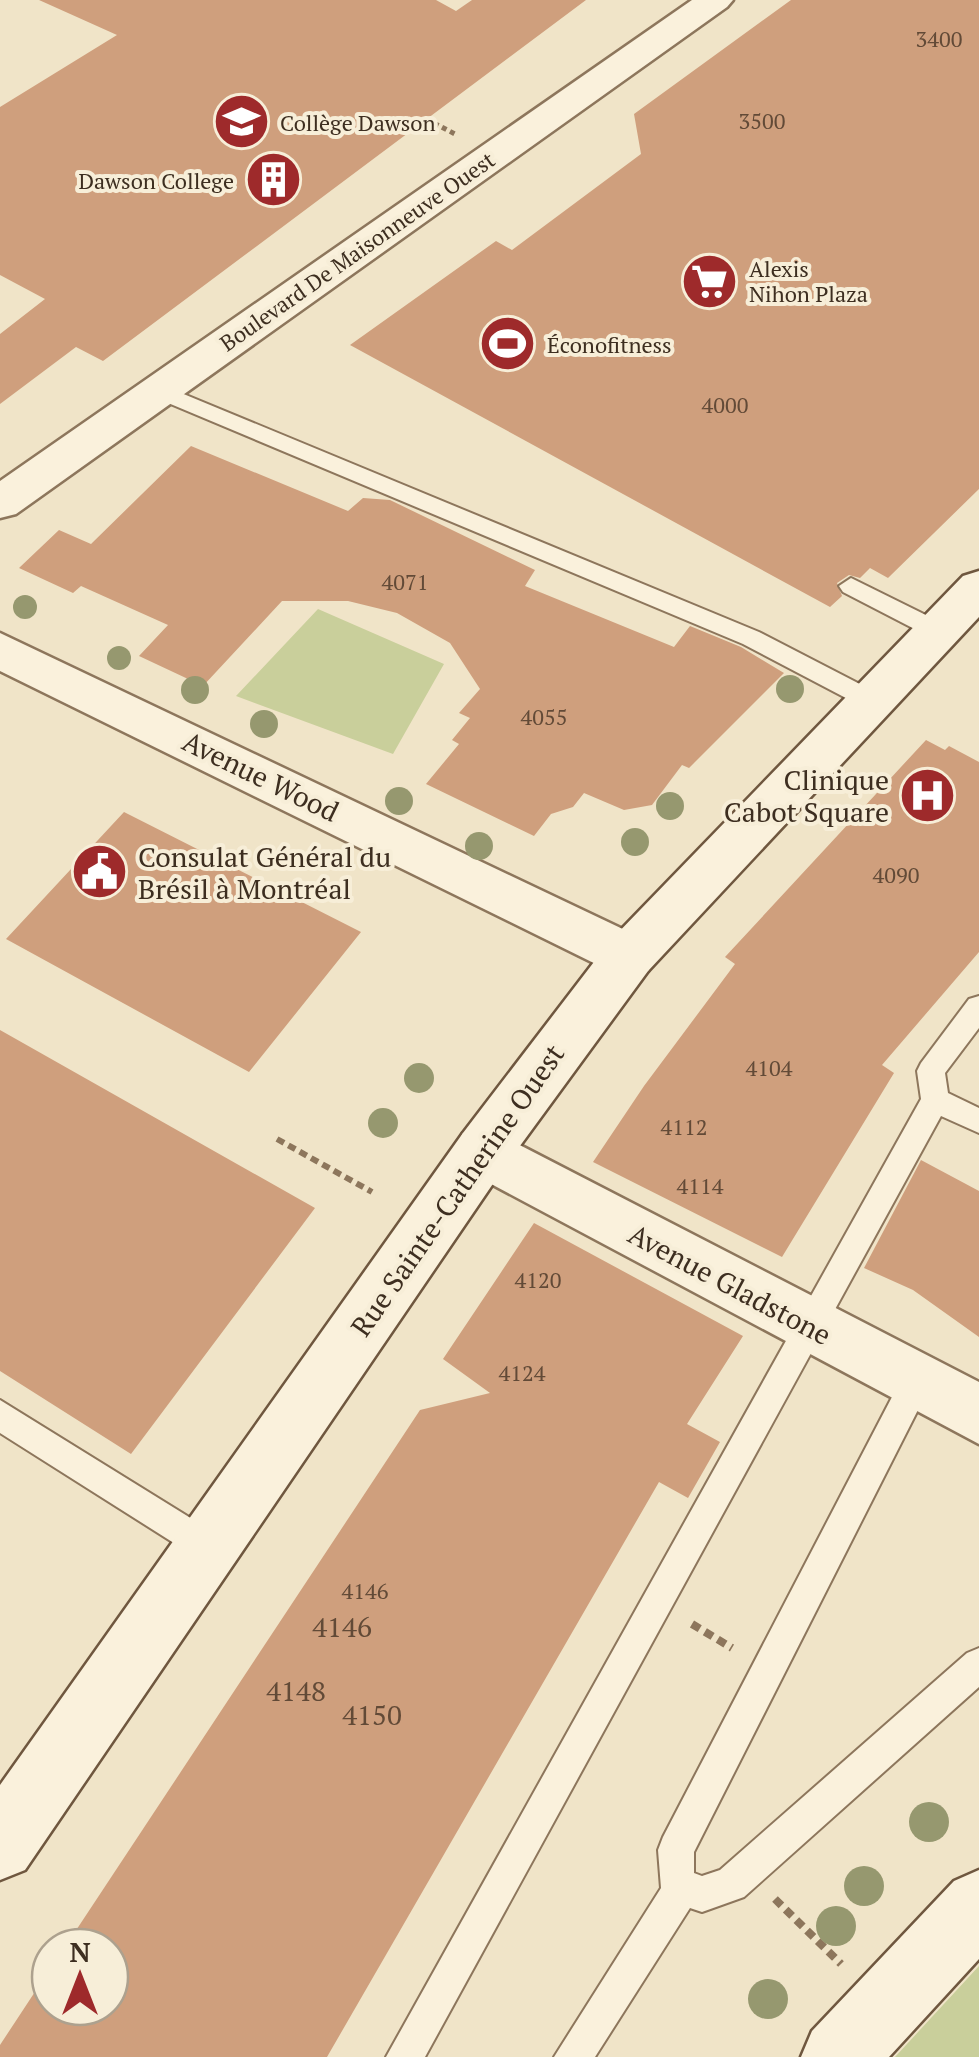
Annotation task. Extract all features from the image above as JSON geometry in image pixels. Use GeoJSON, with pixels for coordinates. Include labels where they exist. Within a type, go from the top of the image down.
{"type":"FeatureCollection","features":[{"type":"Feature","properties":{"kind":"street","name":"Boulevard De Maisonneuve Ouest"},"geometry":{"type":"LineString","coordinates":[[0,503],[715,0]]}},
{"type":"Feature","properties":{"kind":"street","name":"Rue Sainte-Catherine Ouest"},"geometry":{"type":"LineString","coordinates":[[0,1845],[483,1151],[629,956],[979,588]]}},
{"type":"Feature","properties":{"kind":"street","name":"Avenue Wood"},"geometry":{"type":"LineString","coordinates":[[0,650],[629,956]]}},
{"type":"Feature","properties":{"kind":"street","name":"Avenue Gladstone"},"geometry":{"type":"LineString","coordinates":[[483,1151],[979,1414]]}},
{"type":"Feature","properties":{"kind":"street"},"geometry":{"type":"LineString","coordinates":[[838,2057],[979,1906]]}},
{"type":"Feature","properties":{"kind":"lane"},"geometry":{"type":"LineString","coordinates":[[157,390],[751,638],[872,702]]}},
{"type":"Feature","properties":{"kind":"lane"},"geometry":{"type":"LineString","coordinates":[[852,586],[938,631]]}},
{"type":"Feature","properties":{"kind":"lane"},"geometry":{"type":"LineString","coordinates":[[405,2057],[812,1327],[934,1100],[931,1071],[979,1007]]}},
{"type":"Feature","properties":{"kind":"lane"},"geometry":{"type":"LineString","coordinates":[[934,1100],[979,1121]]}},
{"type":"Feature","properties":{"kind":"lane"},"geometry":{"type":"LineString","coordinates":[[916,1382],[676,1850],[674,1872],[682,1887],[702,1894],[731,1884],[979,1664]]}},
{"type":"Feature","properties":{"kind":"lane"},"geometry":{"type":"LineString","coordinates":[[0,1415],[207,1546]]}},
{"type":"Feature","properties":{"kind":"lane"},"geometry":{"type":"LineString","coordinates":[[573,2057],[682,1887]]}},
{"type":"Feature","properties":{"kind":"path"},"geometry":{"type":"LineString","coordinates":[[426,120],[467,140]]}},
{"type":"Feature","properties":{"kind":"path"},"geometry":{"type":"LineString","coordinates":[[277,1139],[372,1192]]}},
{"type":"Feature","properties":{"kind":"path"},"geometry":{"type":"LineString","coordinates":[[678,1616],[736,1650]]}},
{"type":"Feature","properties":{"kind":"path"},"geometry":{"type":"LineString","coordinates":[[777,1902],[842,1965]]}},
{"type":"Feature","properties":{"kind":"green space"},"geometry":{"type":"Polygon","coordinates":[[[318,609],[444,664],[393,754],[236,696],[318,609]]]}},
{"type":"Feature","properties":{"kind":"green space"},"geometry":{"type":"Polygon","coordinates":[[[979,1966],[979,2057],[895,2057],[979,1966]]]}},
{"type":"Feature","properties":{"kind":"building","name":"Collège Dawson"},"geometry":{"type":"Polygon","coordinates":[[[39,0],[436,0],[456,11],[472,0],[586,0],[103,361],[76,347],[0,404],[0,334],[45,299],[0,275],[0,107],[117,35],[39,0]]]}},
{"type":"Feature","properties":{"kind":"building","name":"Alexis Nihon Plaza"},"geometry":{"type":"Polygon","coordinates":[[[791,0],[979,0],[979,489],[888,578],[870,568],[860,578],[849,575],[837,583],[842,596],[830,607],[350,345],[496,241],[512,250],[641,154],[634,114],[791,0]]]}},
{"type":"Feature","properties":{"kind":"building"},"geometry":{"type":"Polygon","coordinates":[[[191,446],[348,511],[363,498],[390,500],[535,570],[525,586],[674,647],[690,626],[741,647],[784,673],[689,768],[682,765],[652,805],[624,810],[584,793],[573,807],[551,814],[534,836],[426,784],[459,744],[452,740],[470,718],[459,713],[480,689],[450,643],[397,613],[348,601],[282,601],[203,686],[139,656],[168,625],[81,586],[73,593],[19,568],[59,530],[91,544],[191,446]]]}},
{"type":"Feature","properties":{"kind":"building"},"geometry":{"type":"Polygon","coordinates":[[[926,740],[945,750],[949,746],[979,762],[979,952],[882,1065],[894,1073],[782,1257],[593,1162],[735,964],[725,957],[926,740]]]}},
{"type":"Feature","properties":{"kind":"building"},"geometry":{"type":"Polygon","coordinates":[[[124,812],[361,932],[249,1072],[6,939],[124,812]]]}},
{"type":"Feature","properties":{"kind":"building"},"geometry":{"type":"Polygon","coordinates":[[[0,1030],[315,1208],[131,1454],[0,1371],[0,1030]]]}},
{"type":"Feature","properties":{"kind":"building"},"geometry":{"type":"Polygon","coordinates":[[[921,1160],[979,1191],[979,1337],[913,1290],[864,1268],[921,1160]]]}},
{"type":"Feature","properties":{"kind":"building"},"geometry":{"type":"Polygon","coordinates":[[[534,1223],[743,1336],[687,1424],[720,1442],[688,1498],[659,1482],[327,2057],[0,2057],[0,2045],[30,1999],[30,2027],[130,2027],[130,1927],[78,1927],[420,1410],[490,1393],[443,1359],[534,1223]]]}},
{"type":"Feature","properties":{"kind":"place","name":"Collège Dawson"},"geometry":{"type":"Point","coordinates":[241,122]}},
{"type":"Feature","properties":{"kind":"place","name":"Dawson College"},"geometry":{"type":"Point","coordinates":[273,180]}},
{"type":"Feature","properties":{"kind":"place","name":"Alexis Nihon Plaza"},"geometry":{"type":"Point","coordinates":[710,281]}},
{"type":"Feature","properties":{"kind":"place","name":"Éconofitness"},"geometry":{"type":"Point","coordinates":[508,344]}},
{"type":"Feature","properties":{"kind":"place","name":"Clinique Cabot Square"},"geometry":{"type":"Point","coordinates":[928,795]}},
{"type":"Feature","properties":{"kind":"place","name":"Consulat Général du Brésil à Montréal"},"geometry":{"type":"Point","coordinates":[99,872]}}]}
